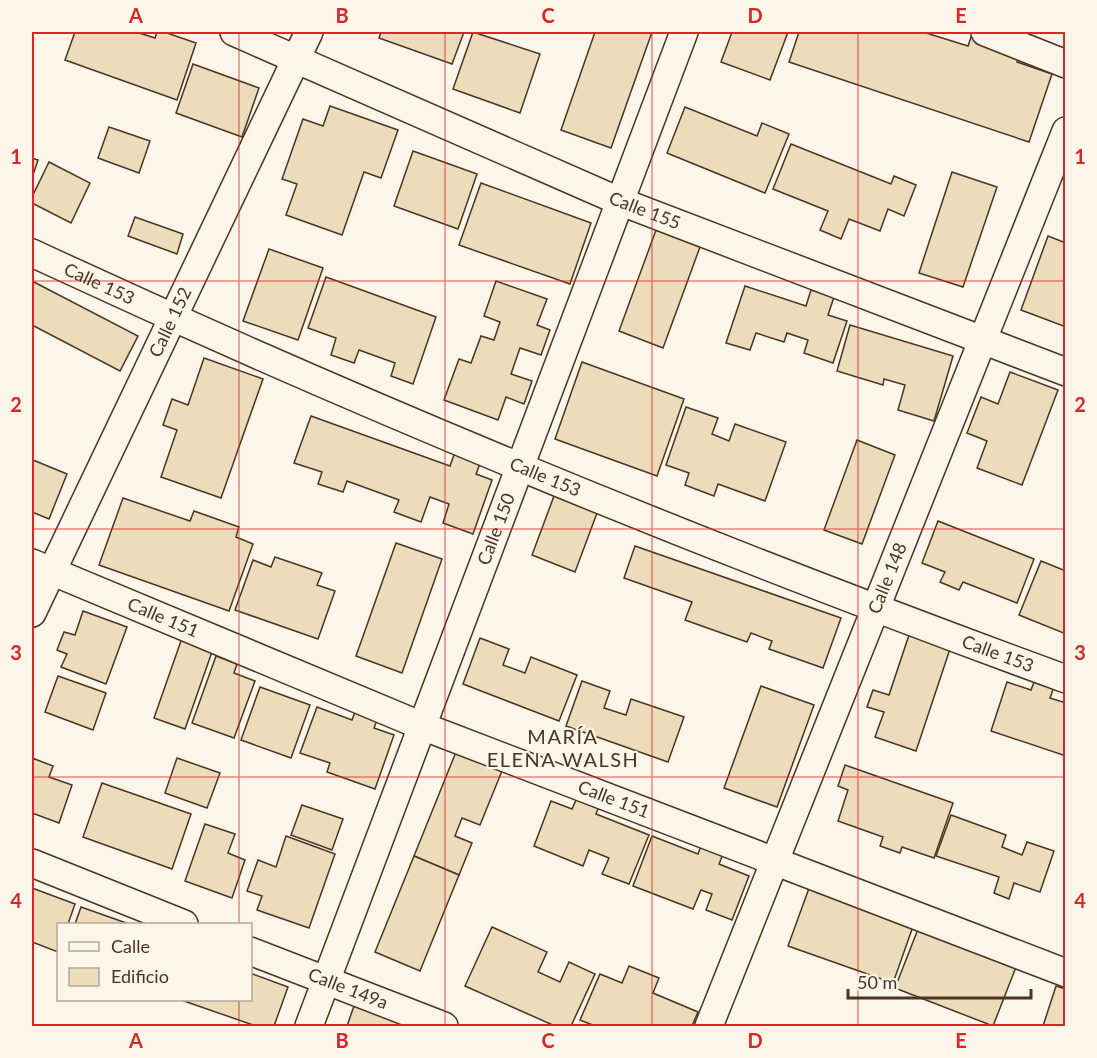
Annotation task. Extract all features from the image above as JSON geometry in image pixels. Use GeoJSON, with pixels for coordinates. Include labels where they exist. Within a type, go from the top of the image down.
{"type":"FeatureCollection","features":[{"type":"Feature","properties":{"kind":"street","name":"Calle 155"},"geometry":{"type":"LineString","coordinates":[[234,32],[620,201],[1065,372]]}},
{"type":"Feature","properties":{"kind":"street","name":"Calle 152"},"geometry":{"type":"LineString","coordinates":[[32,613],[41,568],[171,318],[309,32]]}},
{"type":"Feature","properties":{"kind":"street","name":"Calle 150"},"geometry":{"type":"LineString","coordinates":[[309,1026],[684,32]]}},
{"type":"Feature","properties":{"kind":"street"},"geometry":{"type":"LineString","coordinates":[[985,32],[1065,64]]}},
{"type":"Feature","properties":{"kind":"street","name":"Calle 148"},"geometry":{"type":"LineString","coordinates":[[709,1026],[1065,131]]}},
{"type":"Feature","properties":{"kind":"street","name":"Calle 153"},"geometry":{"type":"LineString","coordinates":[[32,253],[171,318],[519,468],[875,609],[1065,679]]}},
{"type":"Feature","properties":{"kind":"street","name":"Calle 151"},"geometry":{"type":"LineString","coordinates":[[41,568],[422,726],[1065,973]]}},
{"type":"Feature","properties":{"kind":"street"},"geometry":{"type":"LineString","coordinates":[[32,863],[182,923]]}},
{"type":"Feature","properties":{"kind":"street","name":"Calle 149a"},"geometry":{"type":"LineString","coordinates":[[252,952],[444,1026]]}},
{"type":"Feature","properties":{"kind":"building"},"geometry":{"type":"Polygon","coordinates":[[[75,32],[136,32],[155,38],[157,32],[164,32],[196,43],[177,100],[65,60],[75,32]]]}},
{"type":"Feature","properties":{"kind":"building"},"geometry":{"type":"Polygon","coordinates":[[[381,32],[464,32],[452,64],[379,38],[381,32]]]}},
{"type":"Feature","properties":{"kind":"building"},"geometry":{"type":"Polygon","coordinates":[[[473,32],[540,54],[520,113],[453,89],[473,32]]]}},
{"type":"Feature","properties":{"kind":"building"},"geometry":{"type":"Polygon","coordinates":[[[595,32],[652,32],[611,148],[561,130],[595,32]]]}},
{"type":"Feature","properties":{"kind":"building"},"geometry":{"type":"Polygon","coordinates":[[[732,32],[788,32],[770,80],[721,62],[732,32]]]}},
{"type":"Feature","properties":{"kind":"building"},"geometry":{"type":"Polygon","coordinates":[[[799,32],[923,32],[968,46],[971,37],[1020,53],[1017,62],[1052,74],[1029,142],[789,62],[799,32]]]}},
{"type":"Feature","properties":{"kind":"building"},"geometry":{"type":"Polygon","coordinates":[[[193,64],[259,88],[242,137],[176,113],[193,64]]]}},
{"type":"Feature","properties":{"kind":"building"},"geometry":{"type":"Polygon","coordinates":[[[330,106],[398,130],[381,178],[364,172],[342,235],[286,215],[297,184],[282,179],[303,119],[323,126],[330,106]]]}},
{"type":"Feature","properties":{"kind":"building"},"geometry":{"type":"Polygon","coordinates":[[[685,107],[757,136],[762,123],[789,134],[765,193],[667,153],[685,107]]]}},
{"type":"Feature","properties":{"kind":"building"},"geometry":{"type":"Polygon","coordinates":[[[109,127],[150,141],[139,173],[98,158],[109,127]]]}},
{"type":"Feature","properties":{"kind":"building"},"geometry":{"type":"Polygon","coordinates":[[[791,144],[891,184],[894,176],[916,185],[904,216],[888,209],[880,231],[849,219],[841,239],[820,230],[828,211],[773,189],[791,144]]]}},
{"type":"Feature","properties":{"kind":"building"},"geometry":{"type":"Polygon","coordinates":[[[413,151],[477,174],[458,229],[394,206],[413,151]]]}},
{"type":"Feature","properties":{"kind":"building"},"geometry":{"type":"Polygon","coordinates":[[[32,158],[38,160],[32,178],[32,158]]]}},
{"type":"Feature","properties":{"kind":"building"},"geometry":{"type":"Polygon","coordinates":[[[49,162],[90,183],[71,223],[32,203],[32,197],[49,162]]]}},
{"type":"Feature","properties":{"kind":"building"},"geometry":{"type":"Polygon","coordinates":[[[952,172],[997,187],[963,287],[919,273],[952,172]]]}},
{"type":"Feature","properties":{"kind":"building"},"geometry":{"type":"Polygon","coordinates":[[[481,183],[591,223],[570,284],[459,245],[481,183]]]}},
{"type":"Feature","properties":{"kind":"building"},"geometry":{"type":"Polygon","coordinates":[[[135,217],[183,234],[177,254],[128,236],[135,217]]]}},
{"type":"Feature","properties":{"kind":"building"},"geometry":{"type":"Polygon","coordinates":[[[656,230],[700,247],[663,348],[619,331],[656,230]]]}},
{"type":"Feature","properties":{"kind":"building"},"geometry":{"type":"Polygon","coordinates":[[[1048,236],[1066,243],[1066,327],[1021,310],[1048,236]]]}},
{"type":"Feature","properties":{"kind":"building"},"geometry":{"type":"Polygon","coordinates":[[[269,249],[323,268],[298,340],[243,321],[269,249]]]}},
{"type":"Feature","properties":{"kind":"building"},"geometry":{"type":"Polygon","coordinates":[[[326,277],[436,317],[413,384],[391,376],[395,363],[359,350],[354,363],[331,355],[336,338],[308,328],[326,277]]]}},
{"type":"Feature","properties":{"kind":"building"},"geometry":{"type":"Polygon","coordinates":[[[32,281],[138,336],[120,371],[32,325],[32,281]]]}},
{"type":"Feature","properties":{"kind":"building"},"geometry":{"type":"Polygon","coordinates":[[[496,281],[547,299],[537,325],[550,330],[541,355],[520,348],[511,374],[532,381],[524,404],[506,397],[498,420],[444,400],[459,359],[471,363],[481,336],[494,340],[500,322],[484,316],[496,281]]]}},
{"type":"Feature","properties":{"kind":"building"},"geometry":{"type":"Polygon","coordinates":[[[745,286],[806,306],[811,290],[834,297],[828,315],[847,321],[833,363],[804,353],[808,340],[787,333],[784,342],[756,333],[750,350],[726,343],[745,286]]]}},
{"type":"Feature","properties":{"kind":"building"},"geometry":{"type":"Polygon","coordinates":[[[850,325],[953,356],[934,421],[898,410],[905,385],[884,379],[883,385],[837,371],[850,325]]]}},
{"type":"Feature","properties":{"kind":"building"},"geometry":{"type":"Polygon","coordinates":[[[204,358],[263,379],[221,498],[161,477],[177,430],[163,425],[172,399],[188,405],[204,358]]]}},
{"type":"Feature","properties":{"kind":"building"},"geometry":{"type":"Polygon","coordinates":[[[582,362],[684,399],[657,476],[555,439],[582,362]]]}},
{"type":"Feature","properties":{"kind":"building"},"geometry":{"type":"Polygon","coordinates":[[[1010,372],[1058,390],[1022,485],[977,468],[987,441],[967,433],[981,397],[998,404],[1010,372]]]}},
{"type":"Feature","properties":{"kind":"building"},"geometry":{"type":"Polygon","coordinates":[[[686,407],[718,418],[712,434],[729,441],[735,424],[786,442],[765,501],[718,484],[714,496],[685,485],[689,473],[666,465],[686,407]]]}},
{"type":"Feature","properties":{"kind":"building"},"geometry":{"type":"Polygon","coordinates":[[[311,416],[450,466],[455,452],[481,461],[476,474],[492,480],[473,534],[443,523],[449,504],[430,497],[421,522],[394,512],[399,500],[347,481],[343,492],[318,484],[322,472],[294,463],[311,416]]]}},
{"type":"Feature","properties":{"kind":"building"},"geometry":{"type":"Polygon","coordinates":[[[857,440],[895,455],[862,544],[824,530],[857,440]]]}},
{"type":"Feature","properties":{"kind":"building"},"geometry":{"type":"Polygon","coordinates":[[[33,460],[67,474],[49,519],[32,512],[33,460]]]}},
{"type":"Feature","properties":{"kind":"building"},"geometry":{"type":"Polygon","coordinates":[[[557,488],[600,505],[575,572],[532,555],[557,488]]]}},
{"type":"Feature","properties":{"kind":"building"},"geometry":{"type":"Polygon","coordinates":[[[123,498],[190,521],[194,511],[239,527],[236,537],[253,544],[229,611],[99,565],[123,498]]]}},
{"type":"Feature","properties":{"kind":"building"},"geometry":{"type":"Polygon","coordinates":[[[938,521],[1034,559],[1017,603],[963,582],[959,590],[940,582],[945,572],[922,563],[938,521]]]}},
{"type":"Feature","properties":{"kind":"building"},"geometry":{"type":"Polygon","coordinates":[[[396,543],[442,559],[402,673],[356,656],[396,543]]]}},
{"type":"Feature","properties":{"kind":"building"},"geometry":{"type":"Polygon","coordinates":[[[635,546],[841,618],[823,668],[769,649],[772,641],[751,633],[747,642],[685,620],[692,602],[624,578],[635,546]]]}},
{"type":"Feature","properties":{"kind":"building"},"geometry":{"type":"Polygon","coordinates":[[[275,557],[322,573],[317,585],[335,591],[318,639],[235,610],[253,560],[271,567],[275,557]]]}},
{"type":"Feature","properties":{"kind":"building"},"geometry":{"type":"Polygon","coordinates":[[[1041,561],[1066,571],[1066,634],[1019,615],[1041,561]]]}},
{"type":"Feature","properties":{"kind":"building"},"geometry":{"type":"Polygon","coordinates":[[[83,611],[127,627],[106,684],[61,667],[67,654],[57,650],[64,632],[75,635],[83,611]]]}},
{"type":"Feature","properties":{"kind":"building"},"geometry":{"type":"Polygon","coordinates":[[[909,635],[950,649],[916,751],[875,737],[884,712],[867,707],[873,690],[889,695],[909,635]]]}},
{"type":"Feature","properties":{"kind":"building"},"geometry":{"type":"Polygon","coordinates":[[[182,638],[213,649],[185,729],[154,718],[182,638]]]}},
{"type":"Feature","properties":{"kind":"building"},"geometry":{"type":"Polygon","coordinates":[[[480,638],[509,649],[503,665],[525,673],[531,657],[577,675],[559,721],[463,684],[480,638]]]}},
{"type":"Feature","properties":{"kind":"building"},"geometry":{"type":"Polygon","coordinates":[[[216,656],[237,664],[234,673],[255,681],[234,738],[192,723],[216,656]]]}},
{"type":"Feature","properties":{"kind":"building"},"geometry":{"type":"Polygon","coordinates":[[[58,676],[106,693],[93,730],[45,712],[58,676]]]}},
{"type":"Feature","properties":{"kind":"building"},"geometry":{"type":"Polygon","coordinates":[[[1036,677],[1055,684],[1050,698],[1066,703],[1066,756],[991,731],[1007,682],[1031,690],[1036,677]]]}},
{"type":"Feature","properties":{"kind":"building"},"geometry":{"type":"Polygon","coordinates":[[[582,681],[610,691],[604,708],[626,715],[631,699],[684,717],[668,762],[566,726],[582,681]]]}},
{"type":"Feature","properties":{"kind":"building"},"geometry":{"type":"Polygon","coordinates":[[[761,686],[814,705],[777,807],[724,788],[761,686]]]}},
{"type":"Feature","properties":{"kind":"building"},"geometry":{"type":"Polygon","coordinates":[[[260,687],[310,705],[291,758],[241,740],[260,687]]]}},
{"type":"Feature","properties":{"kind":"building"},"geometry":{"type":"Polygon","coordinates":[[[317,707],[352,720],[357,707],[379,715],[374,728],[394,735],[375,789],[327,772],[330,763],[300,753],[317,707]]]}},
{"type":"Feature","properties":{"kind":"building"},"geometry":{"type":"Polygon","coordinates":[[[458,747],[504,766],[480,825],[462,818],[455,836],[472,843],[459,875],[414,856],[458,747]]]}},
{"type":"Feature","properties":{"kind":"building"},"geometry":{"type":"Polygon","coordinates":[[[32,758],[53,766],[49,777],[72,785],[59,823],[32,813],[32,758]]]}},
{"type":"Feature","properties":{"kind":"building"},"geometry":{"type":"Polygon","coordinates":[[[177,758],[220,773],[207,808],[165,793],[177,758]]]}},
{"type":"Feature","properties":{"kind":"building"},"geometry":{"type":"Polygon","coordinates":[[[845,765],[953,803],[934,858],[902,847],[900,853],[880,846],[883,837],[838,821],[848,790],[838,786],[845,765]]]}},
{"type":"Feature","properties":{"kind":"building"},"geometry":{"type":"Polygon","coordinates":[[[102,783],[191,814],[172,869],[83,837],[102,783]]]}},
{"type":"Feature","properties":{"kind":"building"},"geometry":{"type":"Polygon","coordinates":[[[577,798],[599,806],[596,814],[649,835],[629,884],[602,874],[609,858],[589,850],[583,866],[534,846],[551,801],[572,809],[577,798]]]}},
{"type":"Feature","properties":{"kind":"building"},"geometry":{"type":"Polygon","coordinates":[[[302,805],[343,819],[332,850],[291,835],[302,805]]]}},
{"type":"Feature","properties":{"kind":"building"},"geometry":{"type":"Polygon","coordinates":[[[951,815],[1006,835],[1002,847],[1022,855],[1027,842],[1054,851],[1040,892],[1014,883],[1009,899],[994,893],[999,877],[936,856],[951,815]]]}},
{"type":"Feature","properties":{"kind":"building"},"geometry":{"type":"Polygon","coordinates":[[[205,824],[235,834],[228,853],[245,860],[232,898],[185,881],[205,824]]]}},
{"type":"Feature","properties":{"kind":"building"},"geometry":{"type":"Polygon","coordinates":[[[286,836],[335,854],[309,928],[257,910],[262,896],[247,891],[258,860],[276,867],[286,836]]]}},
{"type":"Feature","properties":{"kind":"building"},"geometry":{"type":"Polygon","coordinates":[[[652,836],[698,854],[703,840],[725,849],[719,864],[749,876],[732,920],[706,910],[712,894],[701,890],[693,909],[633,886],[652,836]]]}},
{"type":"Feature","properties":{"kind":"building"},"geometry":{"type":"Polygon","coordinates":[[[414,856],[459,875],[420,971],[375,952],[414,856]]]}},
{"type":"Feature","properties":{"kind":"building"},"geometry":{"type":"Polygon","coordinates":[[[812,880],[916,918],[893,983],[788,946],[812,880]]]}},
{"type":"Feature","properties":{"kind":"building"},"geometry":{"type":"Polygon","coordinates":[[[32,888],[75,904],[68,923],[57,923],[57,952],[32,942],[32,888]]]}},
{"type":"Feature","properties":{"kind":"building"},"geometry":{"type":"Polygon","coordinates":[[[81,907],[126,923],[75,923],[81,907]]]}},
{"type":"Feature","properties":{"kind":"building"},"geometry":{"type":"Polygon","coordinates":[[[920,924],[1018,962],[993,1026],[895,988],[920,924]]]}},
{"type":"Feature","properties":{"kind":"building"},"geometry":{"type":"Polygon","coordinates":[[[492,927],[547,952],[538,972],[560,982],[569,962],[595,974],[571,1026],[555,1026],[465,986],[492,927]]]}},
{"type":"Feature","properties":{"kind":"building"},"geometry":{"type":"Polygon","coordinates":[[[629,966],[659,978],[653,993],[698,1012],[692,1026],[595,1026],[580,1020],[600,974],[622,983],[629,966]]]}},
{"type":"Feature","properties":{"kind":"building"},"geometry":{"type":"Polygon","coordinates":[[[252,974],[288,987],[274,1026],[256,1026],[184,1001],[252,1001],[252,974]]]}},
{"type":"Feature","properties":{"kind":"building"},"geometry":{"type":"Polygon","coordinates":[[[1056,986],[1066,989],[1066,1026],[1043,1026],[1056,986]]]}},
{"type":"Feature","properties":{"kind":"building"},"geometry":{"type":"Polygon","coordinates":[[[354,1006],[405,1024],[404,1026],[347,1026],[354,1006]]]}},
{"type":"Feature","properties":{"kind":"district","name":"MARÍA ELENA WALSH"},"geometry":{"type":"Point","coordinates":[563,748]}}]}
